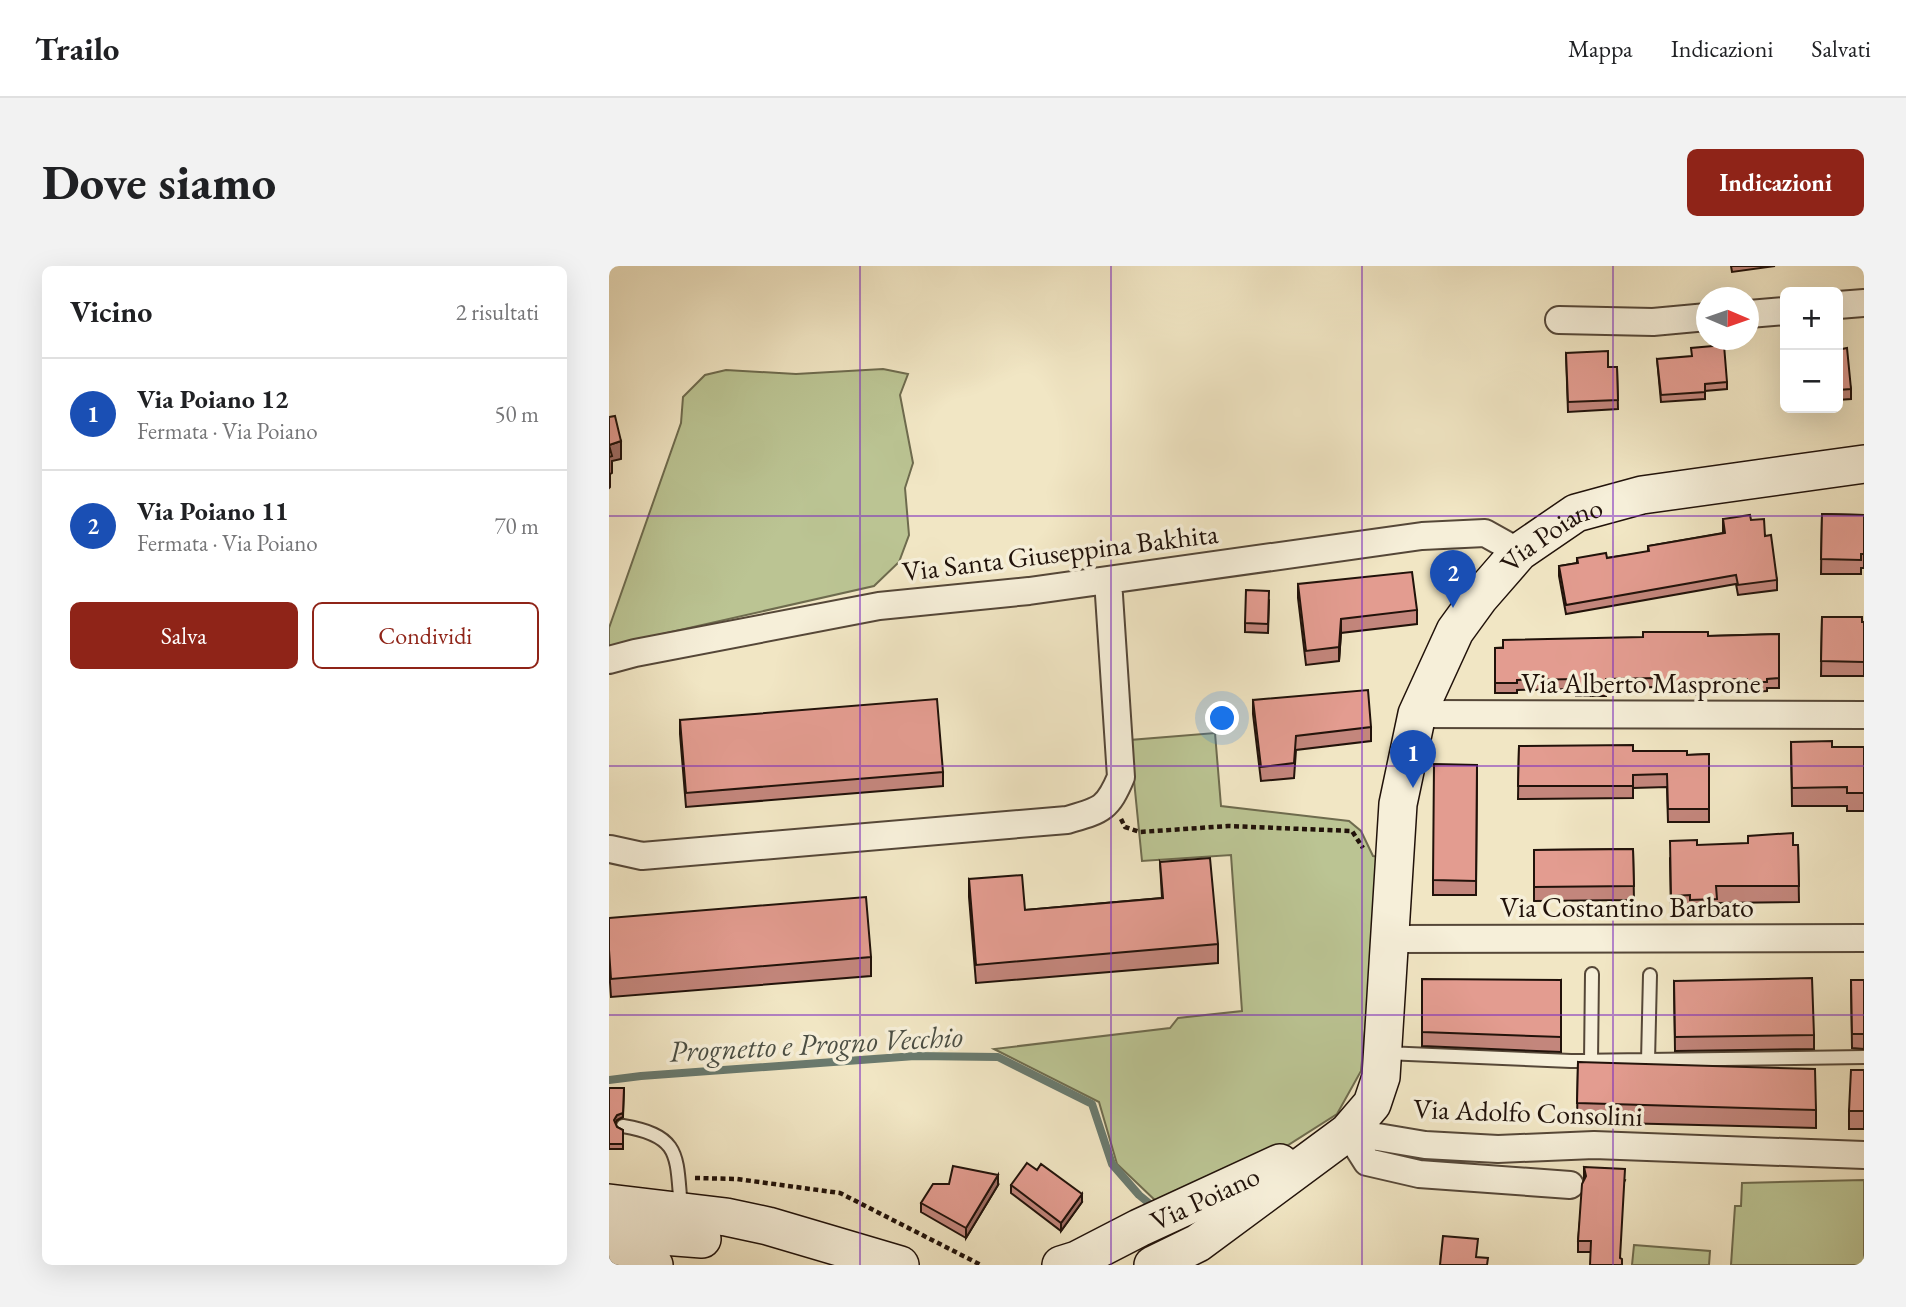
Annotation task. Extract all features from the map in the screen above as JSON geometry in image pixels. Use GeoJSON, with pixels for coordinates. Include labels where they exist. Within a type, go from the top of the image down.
{"type":"FeatureCollection","features":[{"type":"Feature","properties":{"kind":"street"},"geometry":{"type":"LineString","coordinates":[[1843,305],[1864,303]]}},
{"type":"Feature","properties":{"kind":"street"},"geometry":{"type":"LineString","coordinates":[[1759,313],[1780,311]]}},
{"type":"Feature","properties":{"kind":"street"},"geometry":{"type":"LineString","coordinates":[[1559,320],[1653,322],[1696,318]]}},
{"type":"Feature","properties":{"kind":"street","name":"Via Poiano"},"geometry":{"type":"LineString","coordinates":[[1153,1265],[1198,1243],[1348,1132],[1372,1104],[1381,1077],[1398,804],[1417,714],[1455,631],[1479,597],[1519,552],[1576,513],[1643,495],[1864,464]]}},
{"type":"Feature","properties":{"kind":"street","name":"Via Santa Giuseppina Bakhita"},"geometry":{"type":"LineString","coordinates":[[609,660],[879,606],[1029,592],[1422,536],[1485,533],[1519,552]]}},
{"type":"Feature","properties":{"kind":"street"},"geometry":{"type":"LineString","coordinates":[[610,849],[642,856],[1067,820],[1097,811],[1111,800],[1121,777],[1108,580]]}},
{"type":"Feature","properties":{"kind":"street","name":"Via Alberto Masprone"},"geometry":{"type":"LineString","coordinates":[[1417,714],[1864,715]]}},
{"type":"Feature","properties":{"kind":"street","name":"Via Costantino Barbato"},"geometry":{"type":"LineString","coordinates":[[1390,939],[1864,938]]}},
{"type":"Feature","properties":{"kind":"street"},"geometry":{"type":"LineString","coordinates":[[1348,1132],[1367,1161],[1419,1174],[1570,1185]]}},
{"type":"Feature","properties":{"kind":"street","name":"Via Poiano"},"geometry":{"type":"LineString","coordinates":[[1061,1265],[1348,1132]]}},
{"type":"Feature","properties":{"kind":"street","name":"Via Adolfo Consolini"},"geometry":{"type":"LineString","coordinates":[[1348,1132],[1425,1144],[1498,1149],[1594,1146],[1864,1155]]}},
{"type":"Feature","properties":{"kind":"street"},"geometry":{"type":"LineString","coordinates":[[609,1203],[747,1222],[811,1237],[900,1265]]}},
{"type":"Feature","properties":{"kind":"street"},"geometry":{"type":"LineString","coordinates":[[609,1232],[690,1237],[820,1257],[848,1265]]}},
{"type":"Feature","properties":{"kind":"street"},"geometry":{"type":"LineString","coordinates":[[811,1237],[855,1238],[931,1265]]}},
{"type":"Feature","properties":{"kind":"street"},"geometry":{"type":"LineString","coordinates":[[609,1263],[654,1265]]}},
{"type":"Feature","properties":{"kind":"lane"},"geometry":{"type":"LineString","coordinates":[[1591,1061],[1592,974]]}},
{"type":"Feature","properties":{"kind":"lane"},"geometry":{"type":"LineString","coordinates":[[1648,1061],[1650,975]]}},
{"type":"Feature","properties":{"kind":"lane"},"geometry":{"type":"LineString","coordinates":[[1383,1053],[1591,1061],[1864,1056]]}},
{"type":"Feature","properties":{"kind":"lane"},"geometry":{"type":"LineString","coordinates":[[623,1126],[645,1130],[668,1142],[676,1157],[681,1212]]}},
{"type":"Feature","properties":{"kind":"path"},"geometry":{"type":"LineString","coordinates":[[1111,800],[1125,827],[1140,832],[1228,826],[1352,831],[1362,846],[1364,855]]}},
{"type":"Feature","properties":{"kind":"green space"},"geometry":{"type":"Polygon","coordinates":[[[883,369],[908,374],[900,395],[913,463],[905,488],[909,535],[899,562],[874,586],[609,646],[609,628],[681,423],[683,397],[705,375],[726,370],[796,374],[883,369]]]}},
{"type":"Feature","properties":{"kind":"green space"},"geometry":{"type":"Polygon","coordinates":[[[1215,733],[1221,806],[1349,821],[1361,831],[1373,856],[1382,857],[1361,1071],[1337,1114],[1285,1147],[1159,1204],[1117,1164],[1099,1102],[994,1049],[1170,1028],[1178,1018],[1242,1011],[1231,855],[1142,861],[1130,740],[1215,733]]]}},
{"type":"Feature","properties":{"kind":"green space"},"geometry":{"type":"Polygon","coordinates":[[[1864,1180],[1864,1265],[1731,1265],[1735,1206],[1741,1206],[1742,1183],[1864,1180]]]}},
{"type":"Feature","properties":{"kind":"green space"},"geometry":{"type":"Polygon","coordinates":[[[1634,1245],[1710,1251],[1709,1265],[1632,1265],[1634,1245]]]}},
{"type":"Feature","properties":{"kind":"building"},"geometry":{"type":"Polygon","coordinates":[[[1691,348],[1724,350],[1727,382],[1705,384],[1705,392],[1661,395],[1657,359],[1692,356],[1691,348]]]}},
{"type":"Feature","properties":{"kind":"building"},"geometry":{"type":"Polygon","coordinates":[[[1847,348],[1851,389],[1843,390],[1843,349],[1847,348]]]}},
{"type":"Feature","properties":{"kind":"building"},"geometry":{"type":"Polygon","coordinates":[[[1608,351],[1608,367],[1617,367],[1618,400],[1568,402],[1566,353],[1608,351]]]}},
{"type":"Feature","properties":{"kind":"building"},"geometry":{"type":"Polygon","coordinates":[[[615,416],[621,441],[609,445],[609,417],[615,416]]]}},
{"type":"Feature","properties":{"kind":"building"},"geometry":{"type":"Polygon","coordinates":[[[1822,514],[1864,515],[1864,554],[1861,554],[1861,560],[1821,559],[1822,514]]]}},
{"type":"Feature","properties":{"kind":"building"},"geometry":{"type":"Polygon","coordinates":[[[1750,515],[1751,520],[1764,519],[1765,536],[1771,535],[1777,580],[1738,585],[1736,575],[1566,605],[1559,566],[1578,563],[1577,558],[1606,553],[1607,558],[1649,551],[1648,546],[1725,533],[1723,519],[1750,515]]]}},
{"type":"Feature","properties":{"kind":"building"},"geometry":{"type":"Polygon","coordinates":[[[1412,572],[1417,610],[1341,619],[1339,647],[1306,651],[1298,584],[1412,572]]]}},
{"type":"Feature","properties":{"kind":"building"},"geometry":{"type":"Polygon","coordinates":[[[1246,590],[1269,591],[1268,624],[1245,623],[1246,590]]]}},
{"type":"Feature","properties":{"kind":"building"},"geometry":{"type":"Polygon","coordinates":[[[1822,617],[1862,617],[1864,662],[1821,661],[1822,617]]]}},
{"type":"Feature","properties":{"kind":"building"},"geometry":{"type":"Polygon","coordinates":[[[1643,632],[1708,632],[1708,636],[1779,634],[1779,678],[1767,679],[1767,682],[1747,682],[1747,679],[1705,680],[1705,685],[1657,683],[1657,678],[1606,679],[1606,686],[1576,687],[1576,679],[1495,683],[1495,648],[1503,648],[1503,640],[1643,637],[1643,632]]]}},
{"type":"Feature","properties":{"kind":"building"},"geometry":{"type":"Polygon","coordinates":[[[1368,690],[1371,727],[1296,736],[1294,763],[1261,767],[1253,700],[1368,690]]]}},
{"type":"Feature","properties":{"kind":"building"},"geometry":{"type":"Polygon","coordinates":[[[937,699],[943,772],[686,793],[680,720],[937,699]]]}},
{"type":"Feature","properties":{"kind":"building"},"geometry":{"type":"Polygon","coordinates":[[[1832,741],[1832,747],[1864,747],[1864,793],[1847,793],[1847,787],[1792,788],[1791,742],[1832,741]]]}},
{"type":"Feature","properties":{"kind":"building"},"geometry":{"type":"Polygon","coordinates":[[[1633,745],[1633,751],[1687,751],[1687,755],[1709,754],[1709,809],[1668,809],[1667,774],[1633,775],[1633,786],[1518,786],[1519,746],[1633,745]]]}},
{"type":"Feature","properties":{"kind":"building"},"geometry":{"type":"Polygon","coordinates":[[[1434,764],[1477,765],[1476,881],[1433,880],[1434,764]]]}},
{"type":"Feature","properties":{"kind":"building"},"geometry":{"type":"Polygon","coordinates":[[[1793,833],[1793,845],[1798,845],[1799,886],[1716,886],[1717,899],[1690,900],[1690,895],[1671,896],[1670,841],[1697,840],[1697,845],[1748,843],[1748,836],[1793,833]]]}},
{"type":"Feature","properties":{"kind":"building"},"geometry":{"type":"Polygon","coordinates":[[[1633,849],[1634,886],[1534,887],[1534,850],[1633,849]]]}},
{"type":"Feature","properties":{"kind":"building"},"geometry":{"type":"Polygon","coordinates":[[[1210,858],[1218,944],[976,965],[969,879],[1022,875],[1025,910],[1163,898],[1160,862],[1210,858]]]}},
{"type":"Feature","properties":{"kind":"building"},"geometry":{"type":"Polygon","coordinates":[[[866,897],[871,957],[611,979],[609,918],[866,897]]]}},
{"type":"Feature","properties":{"kind":"building"},"geometry":{"type":"Polygon","coordinates":[[[1812,978],[1814,1035],[1675,1037],[1674,981],[1812,978]]]}},
{"type":"Feature","properties":{"kind":"building"},"geometry":{"type":"Polygon","coordinates":[[[1422,979],[1561,980],[1561,1037],[1422,1032],[1422,979]]]}},
{"type":"Feature","properties":{"kind":"building"},"geometry":{"type":"Polygon","coordinates":[[[1851,980],[1864,980],[1864,1034],[1852,1034],[1851,980]]]}},
{"type":"Feature","properties":{"kind":"building"},"geometry":{"type":"Polygon","coordinates":[[[1578,1062],[1815,1069],[1816,1110],[1577,1103],[1578,1062]]]}},
{"type":"Feature","properties":{"kind":"building"},"geometry":{"type":"Polygon","coordinates":[[[1851,1070],[1864,1070],[1864,1111],[1849,1111],[1851,1070]]]}},
{"type":"Feature","properties":{"kind":"building"},"geometry":{"type":"Polygon","coordinates":[[[609,1088],[624,1088],[623,1113],[617,1115],[614,1120],[617,1127],[623,1130],[623,1144],[609,1144],[609,1088]]]}},
{"type":"Feature","properties":{"kind":"building"},"geometry":{"type":"Polygon","coordinates":[[[1027,1163],[1037,1170],[1041,1164],[1082,1194],[1061,1223],[1011,1185],[1027,1163]]]}},
{"type":"Feature","properties":{"kind":"building"},"geometry":{"type":"Polygon","coordinates":[[[953,1166],[998,1175],[966,1228],[921,1203],[933,1184],[949,1184],[953,1166]]]}},
{"type":"Feature","properties":{"kind":"building"},"geometry":{"type":"Polygon","coordinates":[[[1584,1167],[1625,1169],[1620,1258],[1622,1265],[1590,1265],[1591,1241],[1578,1241],[1582,1184],[1586,1176],[1584,1167]]]}},
{"type":"Feature","properties":{"kind":"building"},"geometry":{"type":"Polygon","coordinates":[[[1443,1236],[1478,1239],[1476,1257],[1488,1258],[1487,1265],[1440,1265],[1443,1236]]]}},
{"type":"Feature","properties":{"kind":"waterway","name":"Prognetto e Progno Vecchio"},"geometry":{"type":"LineString","coordinates":[[609,1080],[915,1056],[998,1057],[1092,1104],[1112,1164],[1139,1195],[1156,1209]]}},
{"type":"Feature","properties":{"kind":"place","name":"Via Poiano 11"},"geometry":{"type":"Point","coordinates":[1453,608]}},
{"type":"Feature","properties":{"kind":"place","name":"Via Poiano 12"},"geometry":{"type":"Point","coordinates":[1413,788]}}]}
